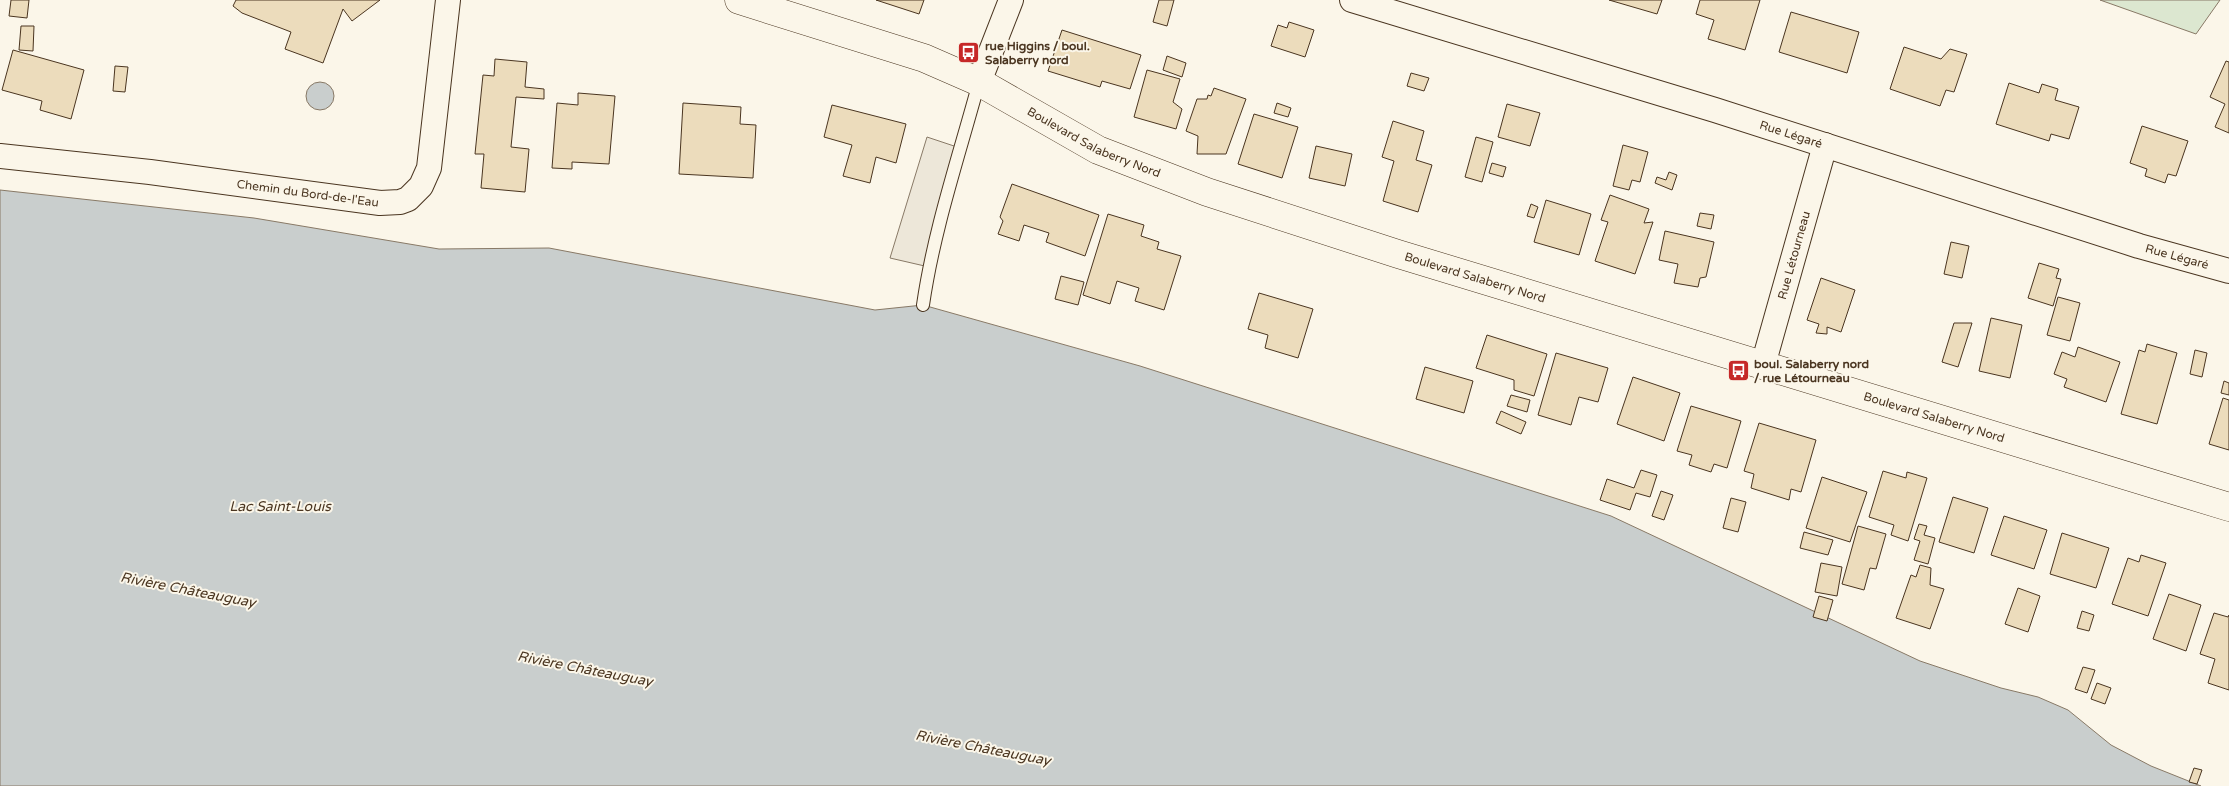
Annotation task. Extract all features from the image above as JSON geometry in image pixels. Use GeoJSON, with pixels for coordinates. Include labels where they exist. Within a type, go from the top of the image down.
{"type":"FeatureCollection","features":[{"type":"Feature","properties":{"kind":"street","name":"Chemin du Bord-de-l'Eau"},"geometry":{"type":"LineString","coordinates":[[0,156],[227,182],[368,202],[400,202],[415,194],[426,177],[429,168],[448,0]]}},
{"type":"Feature","properties":{"kind":"street","name":"Boulevard Salaberry Nord"},"geometry":{"type":"LineString","coordinates":[[740,0],[924,58],[979,82],[1098,150],[1172,180],[1398,254],[2229,507]]}},
{"type":"Feature","properties":{"kind":"street"},"geometry":{"type":"LineString","coordinates":[[979,82],[1012,0]]}},
{"type":"Feature","properties":{"kind":"street","name":"Rue Légaré"},"geometry":{"type":"LineString","coordinates":[[1352,0],[1715,110],[2171,256],[2229,271]]}},
{"type":"Feature","properties":{"kind":"street","name":"Rue Létourneau"},"geometry":{"type":"LineString","coordinates":[[1763,365],[1825,145]]}},
{"type":"Feature","properties":{"kind":"lane"},"geometry":{"type":"LineString","coordinates":[[923,305],[929,266],[938,229],[979,82]]}},
{"type":"Feature","properties":{"kind":"green space"},"geometry":{"type":"Polygon","coordinates":[[[2100,0],[2220,0],[2196,34],[2100,0]]]}},
{"type":"Feature","properties":{"kind":"shaded area"},"geometry":{"type":"Polygon","coordinates":[[[927,137],[960,148],[929,267],[890,258],[927,137]]]}},
{"type":"Feature","properties":{"kind":"water"},"geometry":{"type":"Polygon","coordinates":[[[320,82],[330,86],[334,96],[330,106],[320,110],[310,106],[306,96],[310,86],[320,82]]]}},
{"type":"Feature","properties":{"kind":"water","name":"Lac Saint-Louis"},"geometry":{"type":"Polygon","coordinates":[[[0,190],[254,218],[439,249],[549,248],[875,310],[923,305],[1140,366],[1611,516],[1920,661],[2001,688],[2038,697],[2068,710],[2111,745],[2151,766],[2201,786],[0,786],[0,190]]]}},
{"type":"Feature","properties":{"kind":"building"},"geometry":{"type":"Polygon","coordinates":[[[11,0],[29,0],[27,18],[9,16],[11,0]]]}},
{"type":"Feature","properties":{"kind":"building"},"geometry":{"type":"Polygon","coordinates":[[[236,0],[380,0],[352,21],[343,9],[323,63],[285,49],[291,32],[242,13],[233,6],[236,0]]]}},
{"type":"Feature","properties":{"kind":"building"},"geometry":{"type":"Polygon","coordinates":[[[876,0],[924,0],[919,14],[876,0]]]}},
{"type":"Feature","properties":{"kind":"building"},"geometry":{"type":"Polygon","coordinates":[[[1159,0],[1174,0],[1167,26],[1153,22],[1159,0]]]}},
{"type":"Feature","properties":{"kind":"building"},"geometry":{"type":"Polygon","coordinates":[[[1609,0],[1662,0],[1657,14],[1609,0]]]}},
{"type":"Feature","properties":{"kind":"building"},"geometry":{"type":"Polygon","coordinates":[[[1700,0],[1760,0],[1745,50],[1708,39],[1714,20],[1696,14],[1700,0]]]}},
{"type":"Feature","properties":{"kind":"building"},"geometry":{"type":"Polygon","coordinates":[[[1791,12],[1859,32],[1847,73],[1779,52],[1791,12]]]}},
{"type":"Feature","properties":{"kind":"building"},"geometry":{"type":"Polygon","coordinates":[[[1289,22],[1314,30],[1305,57],[1271,46],[1278,25],[1287,28],[1289,22]]]}},
{"type":"Feature","properties":{"kind":"building"},"geometry":{"type":"Polygon","coordinates":[[[21,26],[34,26],[33,51],[19,50],[21,26]]]}},
{"type":"Feature","properties":{"kind":"building"},"geometry":{"type":"Polygon","coordinates":[[[1062,30],[1141,55],[1130,89],[1102,81],[1100,87],[1048,71],[1062,30]]]}},
{"type":"Feature","properties":{"kind":"building"},"geometry":{"type":"Polygon","coordinates":[[[1904,47],[1941,59],[1950,49],[1967,54],[1954,92],[1946,90],[1940,106],[1890,89],[1904,47]]]}},
{"type":"Feature","properties":{"kind":"building"},"geometry":{"type":"Polygon","coordinates":[[[13,50],[84,70],[71,119],[40,110],[42,101],[2,90],[13,50]]]}},
{"type":"Feature","properties":{"kind":"building"},"geometry":{"type":"Polygon","coordinates":[[[1167,56],[1186,63],[1182,77],[1163,70],[1167,56]]]}},
{"type":"Feature","properties":{"kind":"building"},"geometry":{"type":"Polygon","coordinates":[[[495,59],[527,62],[525,87],[544,89],[544,99],[516,97],[511,147],[529,149],[525,192],[481,188],[484,154],[475,154],[483,75],[494,76],[495,59]]]}},
{"type":"Feature","properties":{"kind":"building"},"geometry":{"type":"Polygon","coordinates":[[[2226,61],[2229,62],[2229,133],[2215,127],[2225,104],[2210,97],[2226,61]]]}},
{"type":"Feature","properties":{"kind":"building"},"geometry":{"type":"Polygon","coordinates":[[[115,66],[128,67],[125,92],[113,91],[115,66]]]}},
{"type":"Feature","properties":{"kind":"building"},"geometry":{"type":"Polygon","coordinates":[[[1147,70],[1180,79],[1173,102],[1182,109],[1176,129],[1134,117],[1147,70]]]}},
{"type":"Feature","properties":{"kind":"building"},"geometry":{"type":"Polygon","coordinates":[[[1411,73],[1429,78],[1424,91],[1407,86],[1411,73]]]}},
{"type":"Feature","properties":{"kind":"building"},"geometry":{"type":"Polygon","coordinates":[[[2009,83],[2039,93],[2042,84],[2058,89],[2055,100],[2079,107],[2069,139],[2051,134],[2049,141],[1996,124],[2009,83]]]}},
{"type":"Feature","properties":{"kind":"building"},"geometry":{"type":"Polygon","coordinates":[[[1214,88],[1246,99],[1226,154],[1197,154],[1198,136],[1186,131],[1197,99],[1207,99],[1208,95],[1211,96],[1214,88]]]}},
{"type":"Feature","properties":{"kind":"building"},"geometry":{"type":"Polygon","coordinates":[[[578,93],[615,96],[609,164],[572,162],[572,169],[552,168],[557,103],[578,105],[578,93]]]}},
{"type":"Feature","properties":{"kind":"building"},"geometry":{"type":"Polygon","coordinates":[[[683,103],[741,107],[740,124],[756,125],[753,178],[679,174],[683,103]]]}},
{"type":"Feature","properties":{"kind":"building"},"geometry":{"type":"Polygon","coordinates":[[[1277,103],[1291,108],[1288,117],[1274,113],[1277,103]]]}},
{"type":"Feature","properties":{"kind":"building"},"geometry":{"type":"Polygon","coordinates":[[[1507,104],[1540,113],[1530,146],[1498,137],[1507,104]]]}},
{"type":"Feature","properties":{"kind":"building"},"geometry":{"type":"Polygon","coordinates":[[[832,105],[906,124],[896,163],[876,157],[870,183],[843,176],[852,145],[824,137],[832,105]]]}},
{"type":"Feature","properties":{"kind":"building"},"geometry":{"type":"Polygon","coordinates":[[[1254,114],[1298,127],[1282,178],[1238,164],[1254,114]]]}},
{"type":"Feature","properties":{"kind":"building"},"geometry":{"type":"Polygon","coordinates":[[[1393,121],[1424,131],[1416,160],[1432,165],[1418,212],[1383,201],[1394,161],[1382,157],[1393,121]]]}},
{"type":"Feature","properties":{"kind":"building"},"geometry":{"type":"Polygon","coordinates":[[[2142,126],[2188,141],[2176,176],[2168,174],[2165,183],[2145,176],[2147,169],[2130,163],[2142,126]]]}},
{"type":"Feature","properties":{"kind":"building"},"geometry":{"type":"Polygon","coordinates":[[[1476,137],[1493,142],[1482,182],[1465,177],[1476,137]]]}},
{"type":"Feature","properties":{"kind":"building"},"geometry":{"type":"Polygon","coordinates":[[[1623,145],[1648,152],[1640,182],[1632,180],[1629,190],[1613,186],[1623,145]]]}},
{"type":"Feature","properties":{"kind":"building"},"geometry":{"type":"Polygon","coordinates":[[[1316,146],[1352,154],[1345,186],[1309,178],[1316,146]]]}},
{"type":"Feature","properties":{"kind":"building"},"geometry":{"type":"Polygon","coordinates":[[[1492,163],[1506,167],[1503,177],[1489,173],[1492,163]]]}},
{"type":"Feature","properties":{"kind":"building"},"geometry":{"type":"Polygon","coordinates":[[[1669,172],[1677,175],[1672,190],[1655,183],[1657,177],[1666,180],[1669,172]]]}},
{"type":"Feature","properties":{"kind":"building"},"geometry":{"type":"Polygon","coordinates":[[[1012,184],[1099,215],[1085,256],[1046,242],[1049,233],[1024,225],[1019,241],[998,234],[1003,221],[1000,217],[1012,184]]]}},
{"type":"Feature","properties":{"kind":"building"},"geometry":{"type":"Polygon","coordinates":[[[1610,195],[1649,209],[1644,223],[1653,222],[1635,274],[1595,261],[1608,222],[1601,220],[1610,195]]]}},
{"type":"Feature","properties":{"kind":"building"},"geometry":{"type":"Polygon","coordinates":[[[1546,200],[1591,214],[1579,255],[1534,242],[1546,200]]]}},
{"type":"Feature","properties":{"kind":"building"},"geometry":{"type":"Polygon","coordinates":[[[1531,204],[1538,207],[1534,218],[1527,216],[1531,204]]]}},
{"type":"Feature","properties":{"kind":"building"},"geometry":{"type":"Polygon","coordinates":[[[1700,213],[1714,215],[1711,229],[1697,226],[1700,213]]]}},
{"type":"Feature","properties":{"kind":"building"},"geometry":{"type":"Polygon","coordinates":[[[1108,214],[1144,225],[1141,236],[1159,242],[1157,249],[1181,256],[1164,310],[1135,301],[1139,288],[1117,281],[1110,304],[1083,295],[1108,214]]]}},
{"type":"Feature","properties":{"kind":"building"},"geometry":{"type":"Polygon","coordinates":[[[1665,231],[1714,242],[1706,277],[1700,278],[1698,287],[1674,283],[1678,264],[1659,260],[1665,231]]]}},
{"type":"Feature","properties":{"kind":"building"},"geometry":{"type":"Polygon","coordinates":[[[1951,242],[1969,246],[1962,278],[1944,274],[1951,242]]]}},
{"type":"Feature","properties":{"kind":"building"},"geometry":{"type":"Polygon","coordinates":[[[2039,263],[2059,269],[2056,278],[2061,279],[2053,306],[2028,298],[2039,263]]]}},
{"type":"Feature","properties":{"kind":"building"},"geometry":{"type":"Polygon","coordinates":[[[1061,276],[1084,282],[1078,305],[1055,299],[1061,276]]]}},
{"type":"Feature","properties":{"kind":"building"},"geometry":{"type":"Polygon","coordinates":[[[1821,278],[1855,290],[1841,332],[1827,327],[1827,334],[1816,333],[1819,324],[1807,320],[1821,278]]]}},
{"type":"Feature","properties":{"kind":"building"},"geometry":{"type":"Polygon","coordinates":[[[1259,293],[1313,309],[1298,358],[1265,348],[1268,335],[1248,329],[1259,293]]]}},
{"type":"Feature","properties":{"kind":"building"},"geometry":{"type":"Polygon","coordinates":[[[2058,297],[2080,303],[2070,341],[2047,335],[2058,297]]]}},
{"type":"Feature","properties":{"kind":"building"},"geometry":{"type":"Polygon","coordinates":[[[1991,318],[2022,325],[2010,378],[1979,371],[1991,318]]]}},
{"type":"Feature","properties":{"kind":"building"},"geometry":{"type":"Polygon","coordinates":[[[1954,323],[1972,323],[1958,367],[1942,362],[1954,323]]]}},
{"type":"Feature","properties":{"kind":"building"},"geometry":{"type":"Polygon","coordinates":[[[1487,335],[1547,354],[1534,396],[1514,390],[1514,380],[1476,368],[1487,335]]]}},
{"type":"Feature","properties":{"kind":"building"},"geometry":{"type":"Polygon","coordinates":[[[2147,344],[2177,353],[2157,424],[2121,414],[2139,350],[2145,352],[2147,344]]]}},
{"type":"Feature","properties":{"kind":"building"},"geometry":{"type":"Polygon","coordinates":[[[2078,347],[2120,362],[2106,402],[2064,387],[2067,379],[2054,374],[2062,352],[2075,357],[2078,347]]]}},
{"type":"Feature","properties":{"kind":"building"},"geometry":{"type":"Polygon","coordinates":[[[2195,350],[2207,353],[2202,377],[2190,374],[2195,350]]]}},
{"type":"Feature","properties":{"kind":"building"},"geometry":{"type":"Polygon","coordinates":[[[1556,353],[1608,368],[1598,402],[1579,397],[1571,425],[1538,415],[1556,353]]]}},
{"type":"Feature","properties":{"kind":"building"},"geometry":{"type":"Polygon","coordinates":[[[1425,367],[1473,381],[1464,413],[1416,399],[1425,367]]]}},
{"type":"Feature","properties":{"kind":"building"},"geometry":{"type":"Polygon","coordinates":[[[1633,377],[1680,393],[1664,441],[1617,424],[1633,377]]]}},
{"type":"Feature","properties":{"kind":"building"},"geometry":{"type":"Polygon","coordinates":[[[2224,381],[2229,383],[2229,395],[2221,393],[2224,381]]]}},
{"type":"Feature","properties":{"kind":"building"},"geometry":{"type":"Polygon","coordinates":[[[1511,395],[1530,400],[1527,412],[1507,406],[1511,395]]]}},
{"type":"Feature","properties":{"kind":"building"},"geometry":{"type":"Polygon","coordinates":[[[2223,398],[2229,400],[2229,450],[2209,444],[2223,398]]]}},
{"type":"Feature","properties":{"kind":"building"},"geometry":{"type":"Polygon","coordinates":[[[1691,406],[1741,421],[1727,468],[1714,464],[1711,472],[1689,465],[1692,455],[1677,451],[1691,406]]]}},
{"type":"Feature","properties":{"kind":"building"},"geometry":{"type":"Polygon","coordinates":[[[1501,411],[1526,422],[1521,434],[1496,423],[1501,411]]]}},
{"type":"Feature","properties":{"kind":"building"},"geometry":{"type":"Polygon","coordinates":[[[1759,423],[1816,440],[1801,492],[1791,489],[1789,500],[1751,488],[1754,474],[1744,471],[1759,423]]]}},
{"type":"Feature","properties":{"kind":"building"},"geometry":{"type":"Polygon","coordinates":[[[1641,470],[1657,475],[1650,497],[1636,493],[1630,510],[1600,500],[1607,479],[1634,488],[1641,470]]]}},
{"type":"Feature","properties":{"kind":"building"},"geometry":{"type":"Polygon","coordinates":[[[1883,471],[1906,478],[1907,472],[1927,478],[1908,541],[1891,535],[1894,525],[1869,517],[1883,471]]]}},
{"type":"Feature","properties":{"kind":"building"},"geometry":{"type":"Polygon","coordinates":[[[1822,477],[1867,492],[1850,542],[1806,528],[1822,477]]]}},
{"type":"Feature","properties":{"kind":"building"},"geometry":{"type":"Polygon","coordinates":[[[1661,491],[1673,495],[1664,520],[1652,516],[1661,491]]]}},
{"type":"Feature","properties":{"kind":"building"},"geometry":{"type":"Polygon","coordinates":[[[1953,497],[1988,508],[1974,553],[1939,542],[1953,497]]]}},
{"type":"Feature","properties":{"kind":"building"},"geometry":{"type":"Polygon","coordinates":[[[1731,498],[1746,502],[1738,532],[1723,528],[1731,498]]]}},
{"type":"Feature","properties":{"kind":"building"},"geometry":{"type":"Polygon","coordinates":[[[2004,516],[2047,530],[2034,569],[1991,555],[2004,516]]]}},
{"type":"Feature","properties":{"kind":"building"},"geometry":{"type":"Polygon","coordinates":[[[1919,524],[1927,526],[1924,535],[1935,538],[1928,564],[1914,560],[1920,541],[1914,539],[1919,524]]]}},
{"type":"Feature","properties":{"kind":"building"},"geometry":{"type":"Polygon","coordinates":[[[1858,526],[1886,534],[1876,569],[1870,568],[1864,590],[1842,584],[1858,526]]]}},
{"type":"Feature","properties":{"kind":"building"},"geometry":{"type":"Polygon","coordinates":[[[1804,532],[1833,540],[1828,555],[1800,548],[1804,532]]]}},
{"type":"Feature","properties":{"kind":"building"},"geometry":{"type":"Polygon","coordinates":[[[2062,533],[2109,548],[2096,588],[2050,574],[2062,533]]]}},
{"type":"Feature","properties":{"kind":"building"},"geometry":{"type":"Polygon","coordinates":[[[2141,555],[2166,563],[2148,616],[2112,604],[2128,558],[2139,562],[2141,555]]]}},
{"type":"Feature","properties":{"kind":"building"},"geometry":{"type":"Polygon","coordinates":[[[1821,563],[1842,567],[1837,596],[1815,592],[1821,563]]]}},
{"type":"Feature","properties":{"kind":"building"},"geometry":{"type":"Polygon","coordinates":[[[1920,565],[1931,568],[1930,585],[1944,589],[1930,629],[1896,618],[1911,575],[1916,577],[1920,565]]]}},
{"type":"Feature","properties":{"kind":"building"},"geometry":{"type":"Polygon","coordinates":[[[2018,588],[2040,596],[2028,632],[2005,624],[2018,588]]]}},
{"type":"Feature","properties":{"kind":"building"},"geometry":{"type":"Polygon","coordinates":[[[2169,594],[2201,605],[2186,651],[2153,639],[2169,594]]]}},
{"type":"Feature","properties":{"kind":"building"},"geometry":{"type":"Polygon","coordinates":[[[1819,596],[1833,600],[1827,621],[1813,617],[1819,596]]]}},
{"type":"Feature","properties":{"kind":"building"},"geometry":{"type":"Polygon","coordinates":[[[2082,611],[2094,615],[2089,631],[2077,628],[2082,611]]]}},
{"type":"Feature","properties":{"kind":"building"},"geometry":{"type":"Polygon","coordinates":[[[2214,613],[2228,617],[2229,615],[2229,690],[2208,683],[2215,659],[2200,654],[2214,613]]]}},
{"type":"Feature","properties":{"kind":"building"},"geometry":{"type":"Polygon","coordinates":[[[2083,667],[2095,670],[2087,693],[2075,689],[2083,667]]]}},
{"type":"Feature","properties":{"kind":"building"},"geometry":{"type":"Polygon","coordinates":[[[2097,683],[2111,688],[2105,704],[2091,699],[2097,683]]]}},
{"type":"Feature","properties":{"kind":"building"},"geometry":{"type":"Polygon","coordinates":[[[2194,768],[2202,770],[2197,784],[2189,782],[2194,768]]]}},
{"type":"Feature","properties":{"kind":"place","name":"rue Higgins / boul. Salaberry nord"},"geometry":{"type":"Point","coordinates":[969,53]}},
{"type":"Feature","properties":{"kind":"place","name":"boul. Salaberry nord / rue Létourneau"},"geometry":{"type":"Point","coordinates":[1738,371]}},
{"type":"Feature","properties":{"kind":"water label","name":"Rivière Châteauguay"},"geometry":{"type":"Point","coordinates":[188,590]}},
{"type":"Feature","properties":{"kind":"water label","name":"Rivière Châteauguay"},"geometry":{"type":"Point","coordinates":[585,669]}},
{"type":"Feature","properties":{"kind":"water label","name":"Rivière Châteauguay"},"geometry":{"type":"Point","coordinates":[983,748]}}]}
